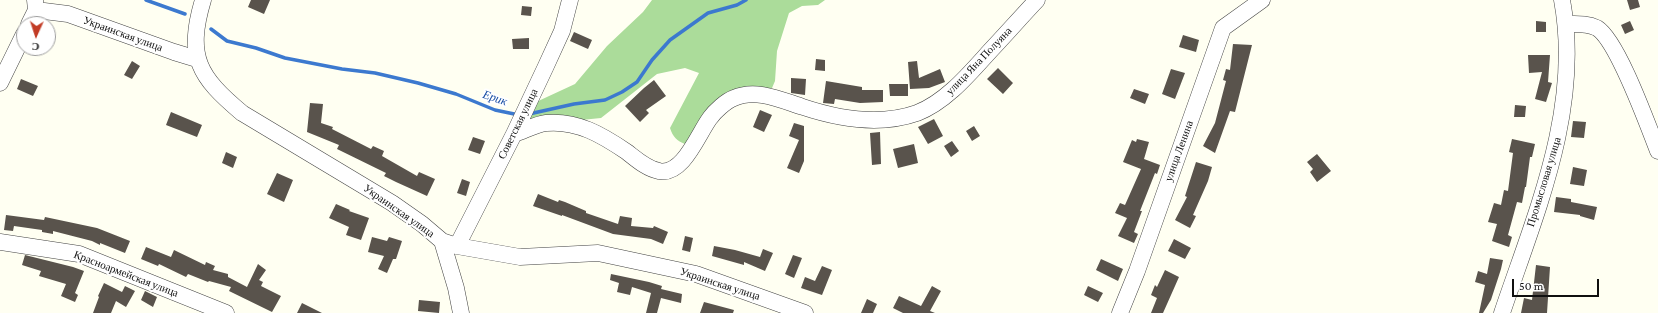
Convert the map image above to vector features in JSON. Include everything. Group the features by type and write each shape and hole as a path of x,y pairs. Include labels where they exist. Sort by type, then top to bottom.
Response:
{"street":[{"path":"197,59 195,41 200,10 204,0"},
{"name":"Советская улица","path":"450,243 514,134 562,31 570,0"},
{"name":"улица Яна Полуяна","path":"514,134 545,123 577,125 610,141 649,168 660,172 674,169 686,156 710,117 732,98 746,94 764,95 830,116 868,120 902,117 918,113 941,99 966,77 1037,0"},
{"name":"Промысловая улица","path":"1502,313 1552,162 1559,134 1567,77 1567,24 1562,0"},
{"name":"улица Ленина","path":"1120,313 1137,271 1223,28 1253,3"},
{"name":"Украинская улица","path":"34,11 68,14 197,59 209,83 221,96 242,114 392,203 450,243 520,257 598,253 696,274 805,313"},
{"path":"1567,24 1586,24 1597,29 1610,44 1631,85 1658,151"},
{"path":"0,83 16,50"},
{"name":"Красноармейская улица","path":"0,242 79,254 226,313"},
{"path":"450,243 461,313"}],"green space":[{"path":"652,0 825,0 818,5 802,6 789,13 777,51 775,81 772,88 739,89 685,144 680,142 672,134 670,128 699,73 685,68 657,74 601,118 521,126 534,103 575,84 607,46 643,12"}],"building":[{"path":"251,0 270,0 264,14 248,7"},
{"path":"1627,0 1638,0 1640,7 1630,10"},
{"path":"522,6 532,7 531,16 521,15"},
{"path":"1536,21 1546,22 1546,32 1536,32"},
{"path":"1630,21 1634,30 1625,34 1621,25"},
{"path":"574,32 592,40 588,49 570,41"},
{"path":"1183,35 1199,40 1196,52 1179,47"},
{"path":"529,38 529,49 513,49 512,39"},
{"path":"1233,44 1252,45 1235,112 1230,111 1215,153 1203,146 1215,123 1226,81 1223,80 1226,69 1230,70"},
{"path":"1528,55 1550,55 1548,82 1552,83 1546,102 1535,99 1542,72 1529,73"},
{"path":"816,59 825,60 825,71 815,70"},
{"path":"132,61 140,66 132,79 124,75"},
{"path":"917,61 919,78 940,69 945,82 929,88 910,89 908,62"},
{"path":"998,68 1013,83 1003,94 987,79"},
{"path":"1171,69 1185,73 1175,99 1162,94"},
{"path":"791,78 806,79 805,95 791,93"},
{"path":"21,79 38,86 33,96 17,89"},
{"path":"654,80 666,96 646,110 649,113 640,122 625,106"},
{"path":"826,81 862,87 862,90 883,90 883,102 860,103 835,99 834,104 823,103"},
{"path":"889,84 908,84 908,96 890,96"},
{"path":"1134,89 1149,94 1145,104 1130,98"},
{"path":"310,103 323,104 321,123 333,127 332,129 371,149 373,146 384,151 382,156 417,176 419,172 435,179 427,196 384,176 386,173 337,149 339,145 307,132"},
{"path":"1515,105 1526,106 1525,117 1514,117"},
{"path":"760,110 772,115 764,132 753,127"},
{"path":"171,112 202,125 197,137 166,125"},
{"path":"934,119 943,136 928,144 918,127"},
{"path":"1573,121 1586,122 1584,138 1571,137"},
{"path":"794,123 804,126 804,161 799,173 787,168 799,140 789,136"},
{"path":"974,126 980,136 972,141 966,131"},
{"path":"880,132 881,164 872,165 870,133"},
{"path":"473,137 485,141 480,154 468,150"},
{"path":"1137,139 1149,142 1144,159 1160,165 1157,174 1155,173 1140,211 1142,211 1134,232 1138,234 1134,243 1118,236 1127,218 1115,213 1120,203 1125,205 1141,169 1123,162 1132,140 1136,142"},
{"path":"1512,139 1535,144 1532,157 1530,157 1522,203 1517,202 1508,235 1512,237 1509,247 1492,241 1497,224 1488,222 1494,203 1501,205 1504,190 1508,191 1513,153 1509,152"},
{"path":"952,141 959,151 951,157 944,146"},
{"path":"914,144 918,163 898,168 893,149"},
{"path":"226,152 237,157 233,168 222,163"},
{"path":"1317,154 1331,171 1317,182 1310,172 1313,169 1307,162"},
{"path":"1196,162 1212,167 1208,181 1193,215 1196,216 1190,228 1175,220 1187,197 1185,196"},
{"path":"1573,167 1587,170 1584,186 1570,184"},
{"path":"277,173 293,180 284,202 267,194"},
{"path":"462,179 470,182 466,196 457,193"},
{"path":"538,194 558,202 559,200 565,202 586,211 586,213 618,224 620,216 632,218 631,226 653,228 654,226 668,232 663,244 651,239 613,234 533,206"},
{"path":"1556,197 1571,199 1571,202 1597,207 1594,220 1580,215 1554,212"},
{"path":"336,204 350,210 349,211 369,218 361,240 346,235 349,227 329,218"},
{"path":"6,215 44,220 45,217 97,228 130,241 125,253 100,243 100,245 92,241 53,231 53,234 42,232 42,230 14,226 13,231 4,230"},
{"path":"685,236 693,238 690,252 682,250"},
{"path":"372,237 387,241 389,237 402,241 396,259 393,259 387,273 378,269 384,256 368,252"},
{"path":"1174,239 1191,248 1185,259 1168,251"},
{"path":"714,246 760,257 763,249 773,253 765,271 744,262 744,265 712,256"},
{"path":"146,247 171,257 174,250 205,265 206,262 215,266 213,270 228,274 228,277 247,287 258,264 266,270 259,280 263,282 261,286 281,296 272,312 229,291 231,287 208,282 188,274 186,277 159,264 158,266 141,259"},
{"path":"25,255 84,271 75,293 78,295 75,302 61,296 66,284 39,276 41,271 22,265"},
{"path":"793,255 802,258 794,278 785,274"},
{"path":"1490,258 1503,260 1491,300 1483,313 1479,313 1485,285 1475,282 1478,271 1487,274"},
{"path":"1101,259 1123,269 1118,281 1096,270"},
{"path":"1536,265 1550,267 1547,313 1521,313 1524,298 1532,300"},
{"path":"822,266 832,270 822,295 801,288 805,277 815,281"},
{"path":"1165,270 1179,277 1163,313 1151,313 1157,298 1151,295 1155,285 1157,287"},
{"path":"611,274 649,282 662,286 661,289 682,294 681,303 661,298 657,313 646,313 651,293 632,287 630,295 617,292 619,283 610,280"},
{"path":"104,283 122,292 125,286 135,291 126,307 116,301 111,313 93,313"},
{"path":"932,286 941,291 930,311 935,313 903,313 893,308 899,296 921,306"},
{"path":"1088,286 1103,293 1098,302 1084,295"},
{"path":"145,291 157,297 153,307 141,300"},
{"path":"867,299 877,304 873,313 861,313"},
{"path":"419,300 440,302 439,313 418,311"},
{"path":"704,302 734,310 733,313 700,313"},
{"path":"302,303 322,313 297,313"}],"waterway":[{"name":"Ерик","path":"146,0 185,14"},
{"name":"Ерик","path":"529,114 574,104 605,100 622,92 637,82 652,60 670,40 708,13 737,5 746,0"},
{"name":"Ерик","path":"211,29 227,41 256,48 285,58 342,69 375,73 418,83 456,94 495,110 519,115"}]}
